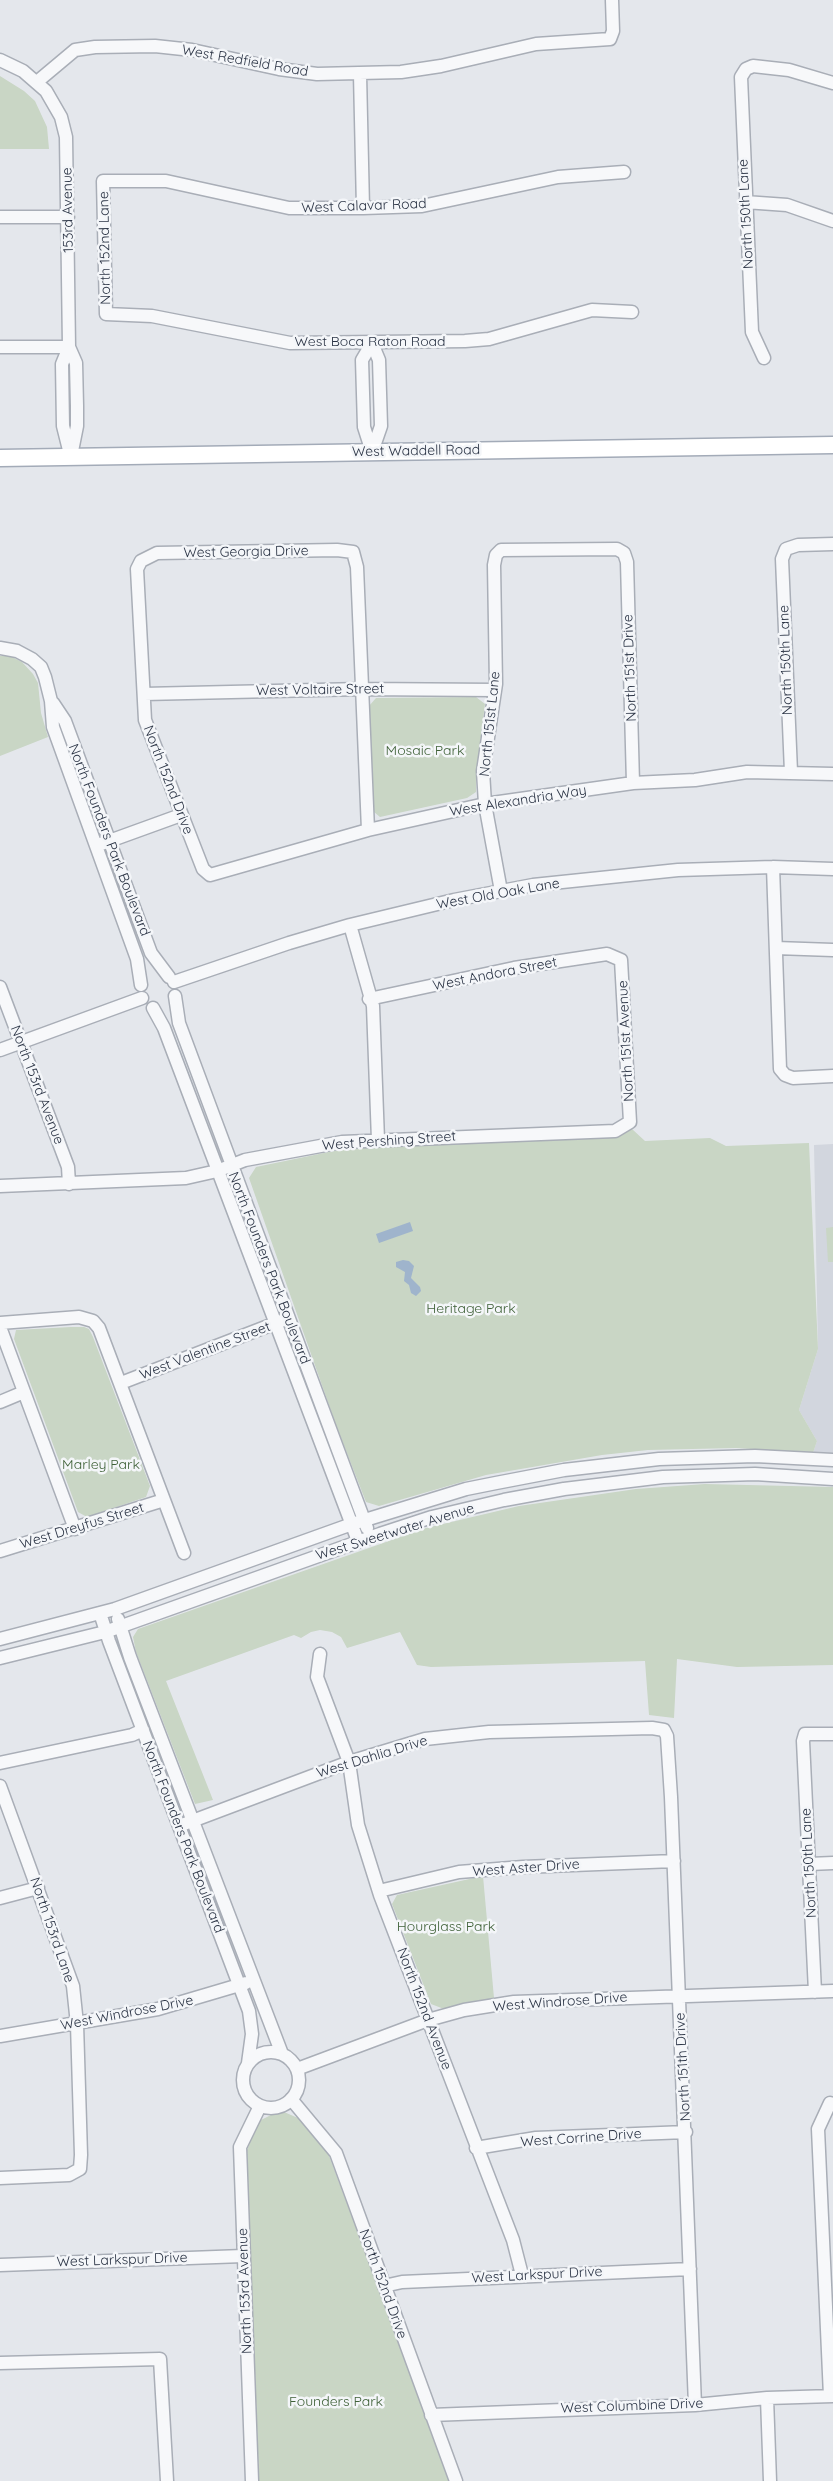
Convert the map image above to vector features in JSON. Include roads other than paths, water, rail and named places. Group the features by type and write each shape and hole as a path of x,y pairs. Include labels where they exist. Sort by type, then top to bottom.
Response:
{"main road":[{"name":"West Waddell Road","path":"0,458 833,445"}],"street":[{"name":"West Redfield Road","path":"38,81 75,50 95,47 155,46 192,50 279,69 317,74 401,72 441,66 536,44 610,39 613,31 612,0"},
{"path":"0,60 24,71 38,81"},
{"name":"North 150th Lane","path":"764,358 752,332 740,77 746,69 753,66 789,70 833,83"},
{"path":"360,74 363,208"},
{"name":"153rd Avenue","path":"38,81 53,100 64,126 68,217 69,347 62,364 63,426 71,456"},
{"name":"West Calavar Road","path":"103,181 166,181 289,208 363,208 422,206 558,178 624,172"},
{"name":"North 152nd Lane","path":"103,181 106,314"},
{"path":"745,202 788,205 833,221"},
{"path":"0,217 68,217"},
{"name":"West Boca Raton Road","path":"106,314 152,316 290,343 372,343 489,339 592,310 632,312"},
{"path":"372,343 379,360 381,426 372,452"},
{"path":"0,347 69,347"},
{"name":"North 150th Lane","path":"791,772 782,559 786,549 798,545 833,544"},
{"name":"North 151st Lane","path":"501,891 485,804 483,771 496,690 494,565 496,555 502,550 617,549 624,553"},
{"name":"West Georgia Drive","path":"142,561 157,553 337,550 353,552 358,567 361,688"},
{"name":"North 151st Drive","path":"624,553 627,562 634,783"},
{"name":"North 152nd Drive","path":"142,561 137,568 145,720 203,869 210,875"},
{"name":"North Founders Park Boulevard","path":"0,648 17,651 32,659 41,667 51,700 53,727 137,959 142,991"},
{"path":"361,688 368,830"},
{"name":"West Voltaire Street","path":"144,694 361,688 496,690"},
{"name":"North Founders Park Boulevard","path":"51,700 64,722 151,953 171,980"},
{"name":"West Alexandria Way","path":"210,875 368,830 485,804 634,783 695,780 747,772 833,774"},
{"path":"96,846 181,815"},
{"path":"773,868 780,1069 785,1075 793,1078 833,1076"},
{"name":"West Old Oak Lane","path":"171,980 350,925 533,885 678,870 833,869"},
{"path":"350,925 372,1006 378,1140"},
{"path":"776,948 833,950"},
{"name":"West Andora Street","path":"369,999 523,966 607,954 621,960"},
{"name":"North 151st Avenue","path":"621,960 630,1122"},
{"path":"0,1050 142,991 153,974 171,980 175,996 164,1007 153,1008 142,991"},
{"name":"North 153rd Avenue","path":"0,987 68,1167 69,1184"},
{"name":"North Founders Park Boulevard","path":"175,996 176,1017 289,1318 364,1539"},
{"name":"North Founders Park Boulevard","path":"153,1008 164,1028 274,1323 358,1522"},
{"name":"West Pershing Street","path":"0,1186 186,1178 217,1171 245,1160 321,1145 378,1140 615,1131 630,1122"},
{"path":"75,1528 0,1325 79,1317 93,1321 99,1328 184,1552"},
{"name":"West Valentine Street","path":"121,1384 289,1318"},
{"path":"0,1402 24,1392"},
{"name":"West Sweetwater Avenue","path":"0,1639 100,1614 358,1522 466,1489 595,1465 659,1459 747,1456 833,1460"},
{"name":"West Sweetwater Avenue","path":"0,1658 105,1632 364,1539 464,1509 606,1484 663,1477 746,1475 833,1479"},
{"name":"West Dreyfus Street","path":"0,1550 164,1500"},
{"name":"North Founders Park Boulevard","path":"115,1609 282,2054"},
{"name":"North Founders Park Boulevard","path":"100,1614 105,1632 252,2021 252,2043 248,2063"},
{"name":"North 152nd Avenue","path":"320,1654 317,1677 349,1762 358,1825 379,1891 476,2148 513,2240 522,2275"},
{"name":"West Dahlia Drive","path":"179,1826 349,1762 426,1739 489,1732 652,1728 664,1730"},
{"path":"0,1763 132,1735 143,1730"},
{"name":"North 151th Drive","path":"664,1730 667,1736 674,1861 686,2132 695,2405"},
{"name":"North 150th Lane","path":"815,1992 803,1741 805,1734 833,1734"},
{"name":"North 153rd Lane","path":"0,1786 68,1970 76,2006 78,2024 80,2169 69,2175 0,2178"},
{"name":"West Aster Drive","path":"379,1891 459,1872 523,1867 674,1861"},
{"path":"809,1864 833,1864"},
{"path":"0,1898 38,1888"},
{"name":"West Windrose Drive","path":"0,2036 158,2009 239,1986 253,1980"},
{"name":"West Windrose Drive","path":"297,2069 428,2020 464,2010 514,2002 833,1991"},
{"path":"268,2052 282,2054 289,2058 297,2069 298,2086 291,2099 279,2107 260,2106 253,2102 245,2090 243,2076 248,2063 268,2052"},
{"name":"North 152nd Drive","path":"291,2099 336,2153 456,2481"},
{"path":"830,2104 818,2129 829,2269 832,2396"},
{"name":"North 153rd Avenue","path":"252,2481 240,2147 260,2106"},
{"name":"West Corrine Drive","path":"476,2148 536,2138 686,2132"},
{"name":"West Larkspur Drive","path":"0,2265 243,2256"},
{"name":"West Larkspur Drive","path":"384,2286 402,2282 522,2275 690,2269"},
{"path":"0,2363 160,2359 167,2481"},
{"name":"West Columbine Drive","path":"431,2415 695,2405 767,2398 832,2396"},
{"path":"767,2398 770,2481"}],"water":[{"path":"410,1222 413,1231 379,1243 376,1234"},
{"path":"409,1261 414,1266 411,1278 420,1287 421,1291 416,1296 411,1293 409,1285 404,1281 405,1272 396,1267 396,1262"}],"park label":[{"name":"Mosaic Park","path":"425,751"},
{"name":"Heritage Park","path":"471,1309"},
{"name":"Marley Park","path":"101,1465"},
{"name":"Hourglass Park","path":"446,1927"},
{"name":"Founders Park","path":"336,2402"}]}
